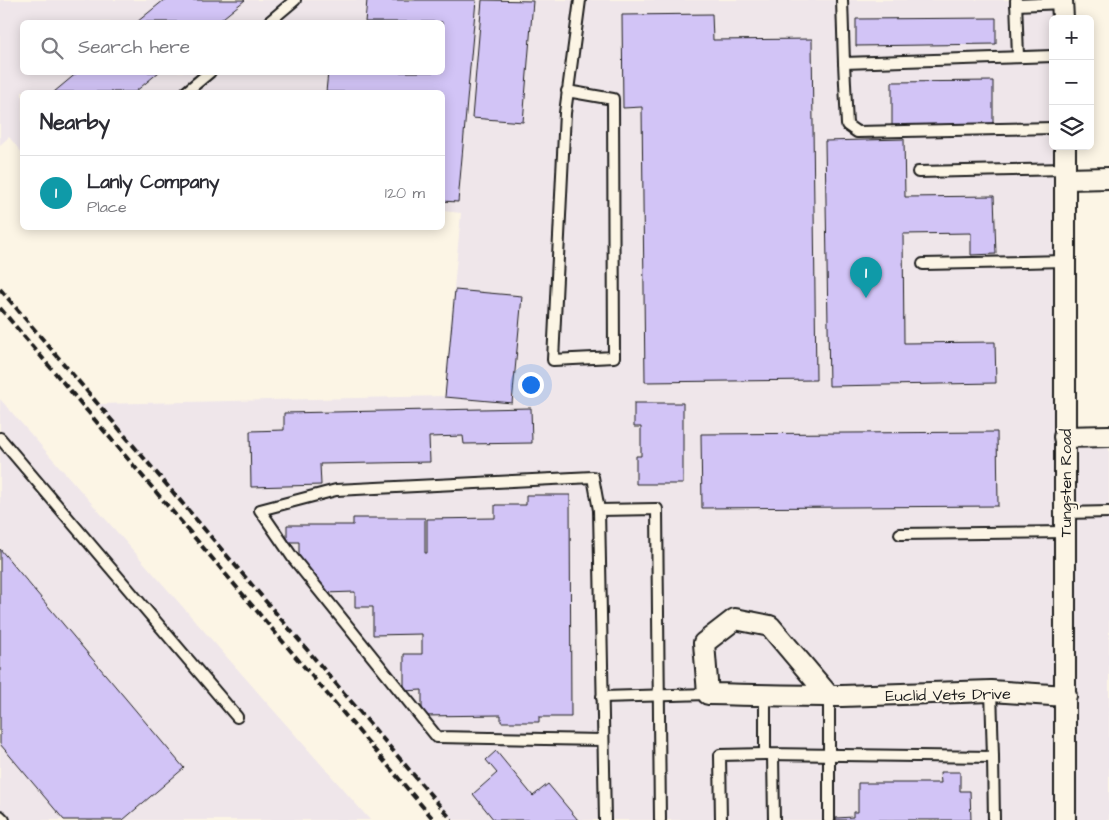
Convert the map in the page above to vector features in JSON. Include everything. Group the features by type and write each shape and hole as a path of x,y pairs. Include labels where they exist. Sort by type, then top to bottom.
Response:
{"street":[{"name":"Tungsten Road","path":"1066,150 1064,437 1066,820"},
{"path":"1066,174 1109,178"},
{"path":"1064,437 1109,436"},
{"path":"708,694 704,643 735,619 770,626 829,696"},
{"name":"Euclid Vets Drive","path":"708,694 829,696 991,691 1066,696"}],"lane":[{"path":"271,20 295,0"},
{"path":"567,91 613,99 614,356 553,360 567,91 580,0"},
{"path":"842,0 847,125 857,132 1049,128"},
{"path":"1018,57 1016,2 1063,7"},
{"path":"844,63 1049,56"},
{"path":"188,90 206,75"},
{"path":"918,172 1066,174"},
{"path":"923,264 1066,261"},
{"path":"0,438 237,718"},
{"path":"603,740 437,737 293,558 260,510 336,490 593,477 599,510 603,740 604,820"},
{"path":"599,510 657,509 660,820"},
{"path":"900,534 1065,522 1109,512"},
{"path":"991,691 994,820"},
{"path":"602,697 708,694"},
{"path":"765,695 774,820"},
{"path":"829,696 829,820"},
{"path":"721,820 720,755 993,757"},
{"path":"0,816 4,820"}],"shaded area":[{"path":"0,0 1062,0 1063,15 1049,15 1049,150 1065,150 1064,436 1109,436 1109,820 452,820 98,404 444,396 461,213 445,211 445,90 20,90 20,151 9,137 0,145"},
{"path":"0,399 370,820 0,820"}],"building":[{"path":"164,0 245,0 220,20 139,20"},
{"path":"367,0 476,0 458,202 445,201 445,90 326,90 328,75 445,75 445,20 365,20"},
{"path":"482,0 533,1 523,122 472,118"},
{"path":"712,14 713,40 812,39 816,380 645,382 642,107 623,108 622,15"},
{"path":"996,18 996,44 856,46 856,19"},
{"path":"74,75 155,75 137,90 56,90"},
{"path":"993,81 993,125 892,126 892,82"},
{"path":"904,139 905,197 994,196 996,254 971,255 971,233 903,234 904,343 995,342 996,383 829,386 825,141"},
{"path":"455,290 522,296 512,403 445,397"},
{"path":"634,403 683,403 683,484 636,484 636,456 641,456 641,427 634,427"},
{"path":"531,408 532,443 464,444 463,436 429,437 430,462 320,464 321,485 251,487 250,431 284,430 284,413"},
{"path":"997,432 998,506 702,508 701,434"},
{"path":"526,495 570,495 571,717 539,717 539,722 501,722 501,715 422,716 422,690 404,691 404,654 422,654 422,634 373,635 373,607 355,607 355,592 324,593 299,560 299,542 287,542 287,525 353,525 353,518 425,518 425,553 427,553 427,519 495,518 495,505 526,505"},
{"path":"0,549 184,768 123,820 64,820 0,744"},
{"path":"496,751 533,796 548,784 578,820 494,820 473,794 497,773 486,760"},
{"path":"940,772 960,772 960,791 970,791 971,820 836,820 836,818 853,817 853,812 858,812 858,783 941,783"}],"railway":[{"path":"0,289 452,820"},
{"path":"0,308 434,820"}],"place":[{"name":"Lanly Company","path":"866,298"}]}
